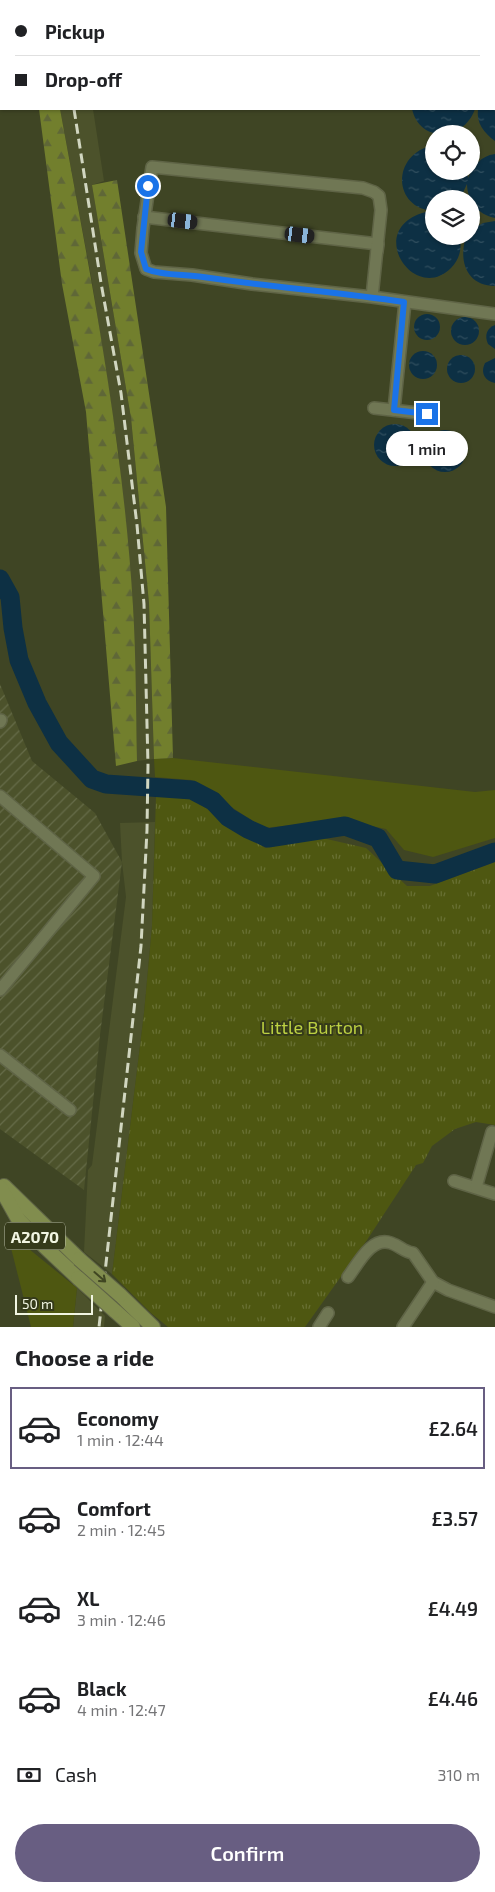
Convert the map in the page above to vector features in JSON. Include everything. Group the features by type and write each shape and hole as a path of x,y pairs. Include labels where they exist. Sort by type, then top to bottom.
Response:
{"main road":[{"name":"A2070","path":"0,1182 79,1259 153,1327"},
{"name":"A2070","path":"0,1187 18,1219 78,1278 133,1327"}],"street":[{"path":"372,297 381,210 379,196 374,192 363,188 152,167 144,217 141,252 146,269 154,272 372,297 495,314"},
{"path":"144,217 378,244"},
{"path":"394,410 404,302"},
{"path":"374,408 427,414"},
{"path":"0,796 94,876 0,990"},
{"path":"0,1055 70,1110"},
{"path":"476,1188 492,1144 492,1132"},
{"path":"454,1181 495,1194"},
{"path":"348,1277 364,1253 382,1242 389,1242 412,1253 433,1282 448,1290 495,1307"},
{"path":"403,1327 433,1282"},
{"path":"320,1327 328,1313"}],"shaded area":[{"path":"60,110 93,110 104,181 92,185 131,418 149,603 154,759 137,761 133,606 118,450 92,282"},
{"path":"0,684 32,761 95,813 122,862 100,1035 84,1190 0,1129"},
{"path":"155,822 152,926 144,1013 112,1274 84,1252 88,1170 92,1165 126,897 120,823"},
{"path":"77,1288 105,1316 104,1327 73,1327"}],"green space":[{"path":"39,110 60,110 104,356 122,481 133,606 137,761 116,766 86,412 62,284"},
{"path":"117,180 166,507 173,758 154,759 149,603 131,418 92,185"},
{"path":"173,758 475,792 495,790 495,838 433,857 404,850 386,829 342,820 263,828 191,780 155,777 154,759"},
{"name":"Little Burton","path":"156,796 188,796 265,848 318,837 366,848 407,886 430,886 495,862 495,1125 476,1122 455,1129 432,1146 423,1163 416,1165 367,1240 305,1327 168,1327 151,1313 112,1274 144,1013 152,926"},
{"path":"13,1236 77,1288 73,1327 31,1327 10,1244"}],"water":[{"path":"412,110 474,110 464,125 425,125 424,128 417,120"},
{"path":"478,110 495,110 495,141 487,135 478,119"},
{"path":"425,148 425,180 480,180 480,161 495,154 495,218 480,211 480,190 468,190 467,184 464,190 425,190 425,209 420,208 411,201 404,192 402,181 404,169 410,159"},
{"path":"425,212 425,245 461,245 458,257 451,268 437,277 423,277 410,271 401,260 396,247 398,233 407,221"},
{"path":"495,221 495,286 485,285 471,277 464,263 464,245 480,245 480,225"},
{"path":"427,314 436,318 440,327 436,336 427,340 418,336 414,327 418,318"},
{"path":"465,317 475,321 479,331 475,341 465,345 455,341 451,331 455,321"},
{"path":"495,325 495,349 488,344 486,335 488,330"},
{"path":"423,351 433,355 437,365 433,375 423,379 413,375 409,365 413,355"},
{"path":"461,355 471,359 475,369 471,379 461,383 451,379 447,369 451,359"},
{"path":"495,358 495,383 484,376 483,370 485,363"},
{"path":"399,424 407,427 413,433 416,445 413,457 407,463 391,466 383,463 377,457 374,441 377,433 383,427"},
{"path":"449,430 457,433 463,439 466,451 463,463 457,469 441,472 433,469 427,463 424,447 427,439 433,433"}],"waterway":[{"path":"0,579 10,597 19,660 37,703 59,743 92,779 106,784 192,790 213,801 228,817 268,838 345,826 378,838 397,870 435,874 495,852"}],"railway":[{"path":"74,110 101,283 121,393 137,525 144,604 148,765 147,830 141,946 99,1327"}],"route":[{"path":"148,186 141,252 146,269 154,272 192,275 404,302 394,410 427,414"}]}
